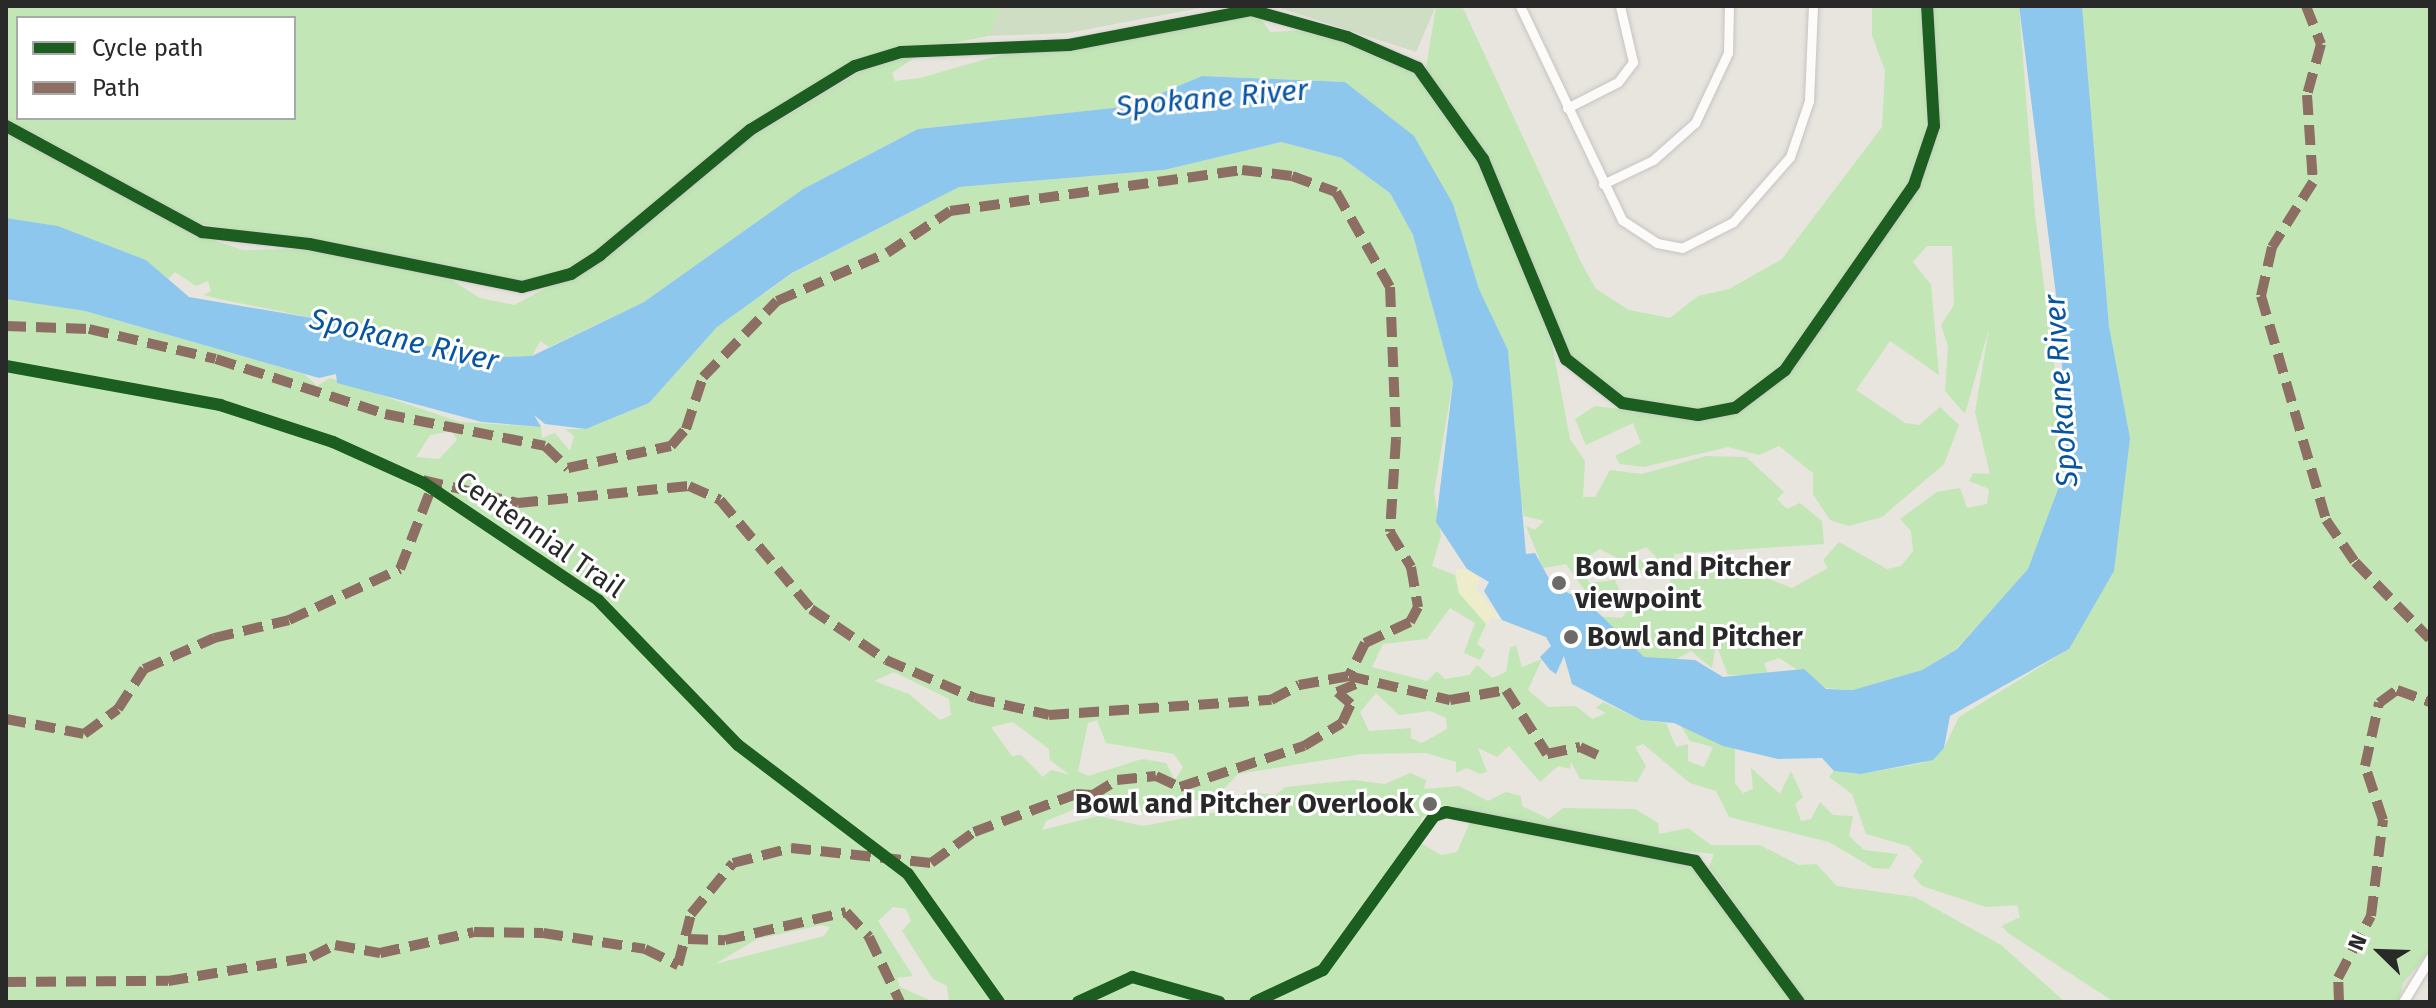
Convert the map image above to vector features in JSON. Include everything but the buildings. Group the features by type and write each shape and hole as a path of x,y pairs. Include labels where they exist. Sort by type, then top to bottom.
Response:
{"street":[{"path":"1520,6 1622,220 1657,243 1682,248 1709,240 1733,222 1790,157 1802,130 1813,6"},
{"path":"1567,108 1618,82 1633,62 1620,6"},
{"path":"1603,184 1653,160 1695,123 1728,53 1729,6"},
{"path":"6,126 202,232 309,244 522,287 571,274 600,255 750,130 855,66 901,52 1069,45 1251,10 1347,37 1418,68 1483,159 1566,359 1622,403 1698,415 1735,408 1785,370 1914,185 1934,126 1927,6"},
{"path":"1458,813 1695,861 1799,1002"},
{"path":"2403,1002 2430,958"}],"shaded area":[{"path":"6,6 1001,6 988,36 853,63 720,149 595,254 566,273 520,284 185,221 6,119"},
{"path":"1001,6 1211,6 1068,33 988,36"},
{"path":"1274,6 1436,6 1416,52"},
{"path":"1436,6 1462,6 1582,264 1596,289 1629,310 1670,318 1698,296 1729,289 1782,259 1882,127 1885,71 1872,35 1872,6 1922,6 1930,136 1911,181 1827,308 1762,388 1715,409 1677,411 1621,399 1567,355 1492,168 1426,68"},
{"path":"1928,6 2019,6 2035,215 2067,465 2028,570 1956,649 1922,670 1853,690 1826,688 1779,658 1764,663 1768,675 1728,675 1716,644 1712,668 1691,651 1669,663 1644,657 1596,616 1622,618 1633,603 1628,589 1653,602 1670,590 1670,571 1646,547 1632,553 1646,565 1641,570 1600,549 1581,561 1589,583 1615,580 1621,593 1586,592 1566,564 1543,568 1526,526 1535,530 1544,521 1524,516 1519,492 1508,350 1479,289 1453,204 1345,82 1202,76 1131,106 918,129 803,189 644,302 549,347 540,341 532,356 466,358 336,322 334,316 329,321 219,299 204,295 211,291 208,281 196,286 175,272 168,279 146,260 58,226 6,218 6,132 203,237 243,250 312,249 445,276 480,298 514,305 608,256 745,141 873,64 917,56 892,73 895,81 920,78 1014,51 1082,48 1238,15 1260,17 1270,32 1307,30 1357,45 1417,71 1433,88 1488,178 1552,344 1570,439 1585,461 1583,497 1595,497 1610,470 1642,474 1706,456 1746,457 1784,492 1777,499 1787,509 1800,503 1822,521 1824,544 1674,554 1675,572 1743,569 1792,588 1828,568 1823,560 1839,542 1887,569 1901,566 1913,551 1911,531 1900,519 1937,492 1960,488 1967,508 1987,504 1989,489 1969,481 1973,473 1990,474 1975,412 1989,328 1965,414 1945,391 1948,347 1941,325 1954,305 1952,246 1927,246 1913,262 1931,285 1939,375 1890,341 1856,390 1905,423 1919,425 1940,407 1959,425 1944,464 1882,517 1849,526 1830,520 1813,494 1813,473 1779,446 1759,455 1728,447 1644,467 1620,464 1615,456 1641,443 1633,423 1586,445 1575,419 1595,406 1697,418 1737,410 1787,372 1924,169 1936,133"},
{"path":"2082,6 2430,6 2430,952 2403,983 2399,1002 2114,1002 2008,933 2002,926 2020,917 2017,905 1986,907 1922,886 1913,876 1923,861 1908,846 1866,834 1852,794 1829,777 1834,771 1861,774 1923,763 1944,748 1959,717 2069,649 2130,438 2109,326"},
{"path":"1281,142 1342,158 1390,193 1413,235 1453,381 1434,492 1441,536 1432,566 1455,575 1459,593 1480,612 1486,624 1477,644 1485,650 1480,660 1464,653 1475,623 1450,608 1427,639 1383,644 1372,667 1427,681 1437,671 1445,679 1469,675 1477,665 1492,678 1506,672 1510,647 1516,646 1522,667 1542,659 1528,690 1548,707 1576,706 1592,719 1606,713 1596,708 1603,702 1641,720 1666,723 1676,747 1688,744 1688,761 1704,767 1713,747 1690,741 1681,726 1735,749 1735,783 1743,793 1753,789 1751,768 1780,794 1791,771 1803,797 1795,804 1801,821 1811,819 1820,802 1833,815 1853,816 1849,836 1864,850 1898,854 1889,869 1873,868 1829,842 1729,817 1716,791 1690,783 1643,744 1635,747 1646,766 1637,782 1580,779 1571,762 1570,769 1558,766 1540,782 1509,746 1497,757 1478,748 1487,772 1480,774 1467,768 1456,773 1456,762 1426,753 1362,754 1238,774 1210,803 1192,799 1135,814 1092,802 1046,821 1042,830 1098,816 1143,826 1228,810 1245,792 1276,795 1285,787 1354,780 1385,784 1410,773 1426,780 1424,789 1459,786 1488,801 1506,792 1521,796 1522,806 1549,819 1563,808 1635,809 1658,823 1659,834 1688,828 1711,845 1760,845 1799,865 1816,864 1837,886 1915,897 2001,945 2065,1002 1805,1002 1709,867 1714,854 1609,843 1444,805 1422,818 1415,840 1441,855 1457,852 1471,820 1690,860 1794,1002 949,1002 947,986 933,979 902,931 911,921 906,909 893,907 878,921 913,976 897,978 900,987 934,1002 6,1002 6,299 85,311 304,374 317,386 330,378 460,422 541,427 542,438 555,433 570,451 574,436 565,429 586,429 649,403 717,327 793,273 959,187 1164,170","holes":["452,431 457,440 439,459 416,457 430,435","894,672 949,699 951,715 940,720 909,694 874,681","1376,693 1399,715 1430,711 1446,718 1447,729 1422,743 1411,738 1411,728 1369,731 1360,712","1097,720 1106,743 1174,754 1183,767 1175,780 1166,763 1142,759 1088,776 1078,771 1088,723","1013,722 1049,749 1050,760 1070,775 1051,770 1043,777 1021,755 1012,756 991,727","821,925 830,927 824,936 715,964 757,939"]}],"sand":[{"path":"1467,569 1480,579 1476,589 1502,620 1492,616 1486,624 1459,593 1456,570"}],"water":[{"name":"Spokane River","path":"2019,6 2082,6 2109,326 2130,438 2114,571 2069,649 1950,716 1944,748 1933,760 1861,774 1834,771 1822,758 1778,759 1723,746 1674,723 1641,720 1572,684 1564,656 1556,674 1550,670 1540,657 1551,646 1546,637 1502,620 1484,591 1489,582 1467,569 1436,522 1453,382 1413,235 1390,193 1342,158 1281,142 1164,170 959,187 792,273 717,327 649,403 586,429 545,424 534,415 541,427 482,422 337,383 336,374 319,378 85,311 6,299 6,218 58,226 146,260 189,297 376,329 466,358 532,356 644,302 803,189 918,129 1131,106 1202,76 1345,82 1414,136 1453,204 1479,289 1508,350 1526,554 1535,553 1553,586 1586,601 1644,657 1695,660 1723,677 1804,669 1826,689 1853,690 1922,670 1957,649 2028,569 2067,465 2060,326"}],"marked path":[{"path":"2306,6 2321,44 2307,95 2313,182 2272,247 2261,296 2326,520 2355,562 2430,639"},
{"path":"6,326 89,329 216,359 385,414 545,446 568,468 671,446 686,429 703,377 777,301 887,253 950,211 1242,170 1292,176 1336,192 1390,287 1396,439 1390,532 1411,567 1418,607 1410,622 1365,643 1349,676"},
{"path":"423,480 518,503 689,486 720,500 811,609 886,660 975,698 1049,715 1271,700 1299,685 1349,676 1450,700 1506,690 1547,754 1580,747 1597,755"},
{"path":"6,719 84,734 118,709 144,669 214,638 289,620 400,569 431,489"},
{"path":"6,982 168,981 311,957 335,945 380,953 474,932 543,933 645,949 678,965 691,914 733,863 791,848 931,863 974,832 1076,794 1093,795 1117,780 1156,776 1180,787 1304,746 1342,723 1351,704 1337,692 1363,681"},
{"path":"2339,1002 2338,978 2371,916 2383,820 2365,766 2379,703 2397,690 2430,702"},
{"path":"688,939 725,940 846,912 869,937 900,1002"}],"cycle path":[{"path":"6,126 202,232 309,244 522,287 571,274 600,255 750,130 855,66 901,52 1069,45 1251,10 1347,37 1418,68 1483,159 1566,359 1622,403 1698,415 1735,408 1785,370 1914,185 1934,126 1927,6"},
{"name":"Centennial Trail","path":"6,366 220,405 333,442 424,483 598,600 738,745 908,874 999,1002"},
{"path":"1255,1002 1323,970 1434,816 1446,812 1695,861 1799,1002"},
{"path":"1078,1002 1132,977 1219,1002"}],"place":[{"name":"Bowl and Pitcher viewpoint","path":"1559,583"},
{"name":"Bowl and Pitcher","path":"1571,637"},
{"name":"Bowl and Pitcher Overlook","path":"1430,804"}]}
